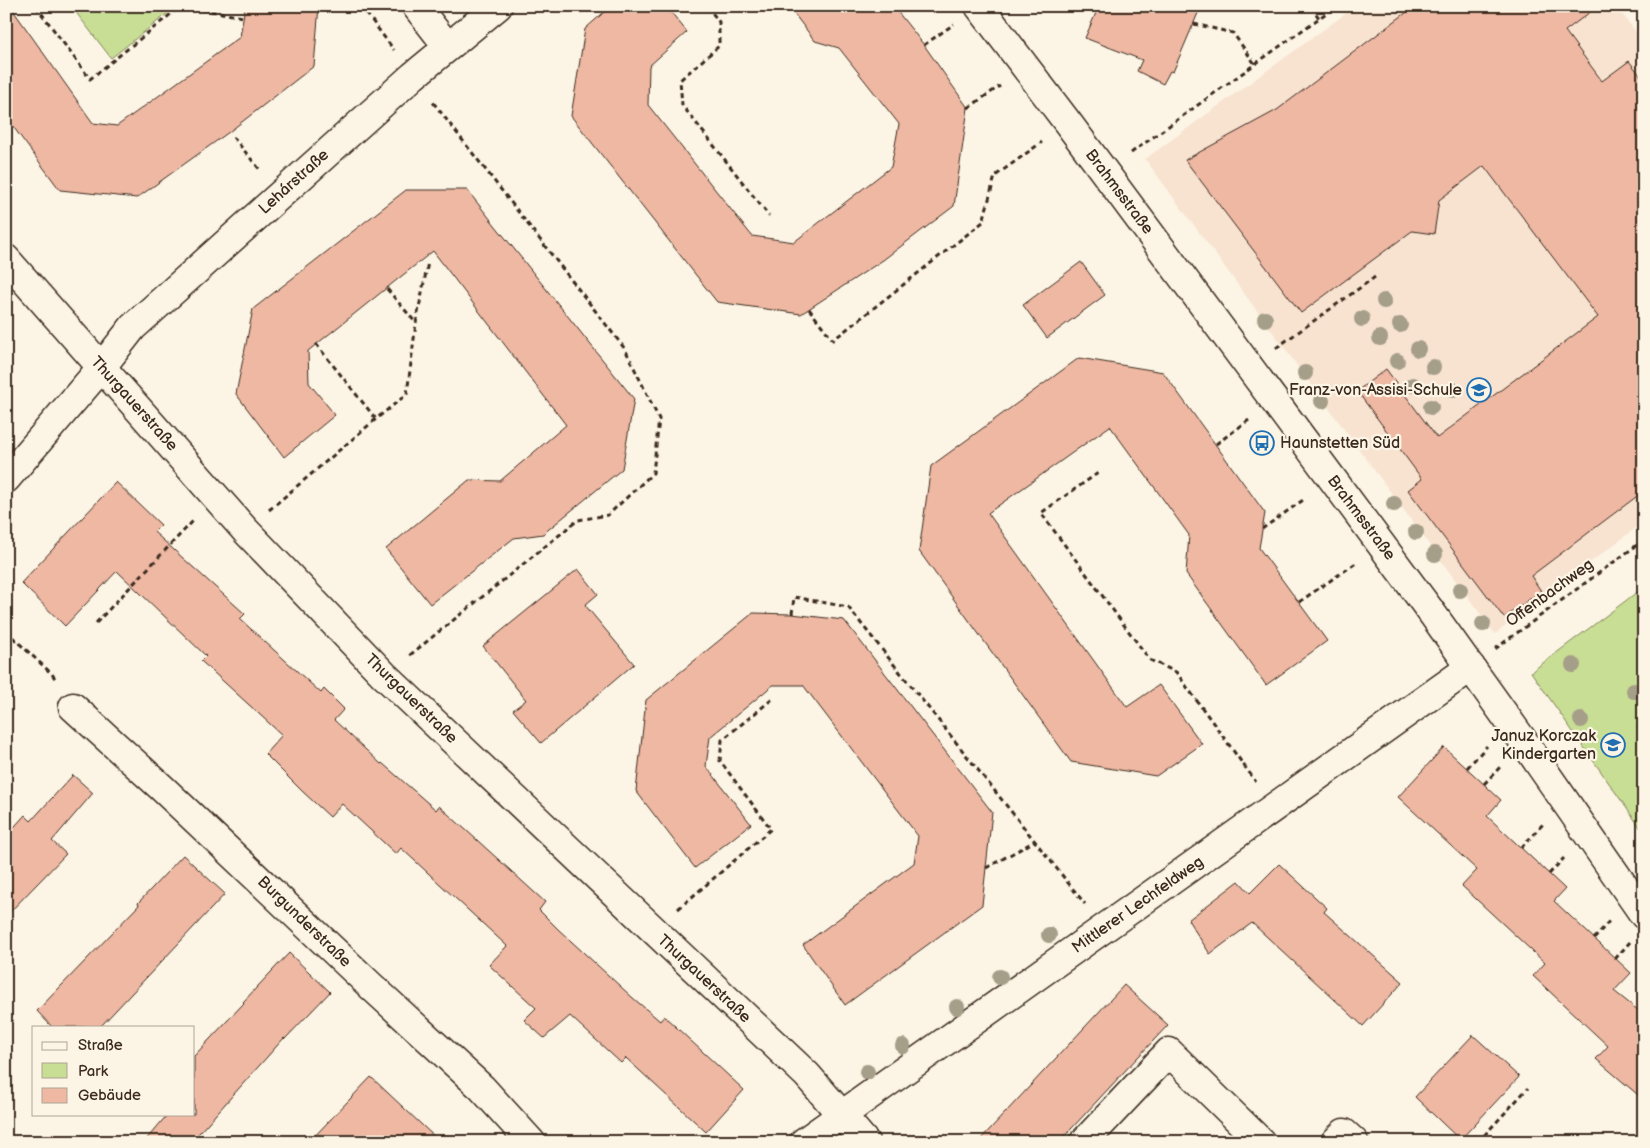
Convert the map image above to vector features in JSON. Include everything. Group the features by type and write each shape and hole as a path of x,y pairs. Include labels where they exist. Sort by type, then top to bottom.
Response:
{"street":[{"path":"416,6 448,47"},
{"name":"Lehárstraße","path":"6,479 133,328 413,76 498,6"},
{"name":"Brahmsstraße","path":"979,6 1250,367 1471,667 1644,915"},
{"name":"Thurgauerstraße","path":"6,259 245,530 384,675 807,1075 865,1142"},
{"name":"Mittlerer Lechfeldweg","path":"804,1142 1471,667"},
{"name":"Burgunderstraße","path":"72,707 161,787 371,986 482,1088 531,1142"},
{"path":"1084,1142 1169,1052 1261,1142"},
{"path":"1335,1142 1344,1132 1354,1142"}],"path":[{"path":"36,6 90,78 183,6 243,17"},
{"path":"361,6 413,76 626,349 659,419 653,473 621,503 608,515 578,520 384,675"},
{"path":"707,6 719,22 719,46 680,80 682,105 769,216"},
{"path":"1311,6 1320,18"},
{"path":"1104,172 1336,6"},
{"path":"1194,24 1233,33 1254,64"},
{"path":"968,108 1025,68"},
{"path":"809,309 833,340 983,222 995,176 1068,123"},
{"path":"233,136 280,194"},
{"path":"245,530 376,418 408,394 416,323 428,262"},
{"path":"1290,338 1375,278"},
{"path":"387,289 416,323"},
{"path":"316,344 376,418"},
{"path":"1216,444 1274,402"},
{"path":"1098,473 1041,513 1150,660 1176,672 1274,807"},
{"path":"1262,529 1332,480"},
{"path":"96,623 217,497"},
{"name":"Offenbachweg","path":"1471,667 1644,540"},
{"path":"1299,602 1382,546"},
{"path":"792,614 794,597 848,606 1104,928"},
{"path":"6,631 52,674 72,707"},
{"path":"653,930 771,829 720,761 722,740 775,697"},
{"path":"986,868 1035,841"},
{"path":"1478,1142 1528,1088"}],"shaded area":[{"name":"Franz-von-Assisi-Schule","path":"1356,6 1616,6 1644,42 1644,522 1495,634 1145,159"}],"green space":[{"path":"71,6 177,6 111,58"},
{"name":"Januz Korczak Kindergarten","path":"1644,587 1644,722 1637,727 1644,739 1644,833 1531,672"}],"building":[{"path":"6,6 10,6 93,123 117,126 240,37 245,6 319,6 314,66 229,132 137,198 60,190 6,117"},
{"path":"611,6 666,6 687,32 649,66 648,105 752,236 794,242 891,167 899,124 839,48 815,41 788,6 893,6 924,45 968,108 954,206 883,260 801,314 717,302 571,116 585,29"},
{"path":"1099,6 1201,6 1173,72 1170,71 1163,84 1137,71 1142,60 1085,38"},
{"name":"Franz-von-Assisi-Schule","path":"1415,6 1598,6 1565,31 1602,81 1629,61 1644,80 1644,491 1531,576 1541,591 1504,618 1408,490 1422,479 1357,391 1386,369 1437,438 1598,317 1484,166 1439,200 1434,234 1412,231 1301,313 1185,160 1277,110"},
{"path":"406,190 467,190 634,399 622,469 543,534 514,538 430,604 386,549 469,480 500,481 566,425 433,251 308,351 309,383 335,415 284,457 236,394 253,309"},
{"path":"1081,262 1105,295 1047,338 1023,305"},
{"path":"1079,358 1163,372 1265,513 1259,548 1327,641 1266,685 1186,574 1189,535 1110,426 988,513 1127,707 1159,685 1202,744 1156,776 1071,762 919,551 931,466"},
{"path":"116,482 161,525 154,532 245,614 240,619 321,693 324,689 344,709 334,720 381,764 436,810 439,806 466,830 545,902 539,910 559,930 660,1021 664,1016 744,1090 706,1132 626,1058 621,1063 570,1016 544,1038 524,1020 536,1008 489,965 507,946 401,848 396,854 342,804 330,817 302,791 265,754 282,735 201,661 206,656 117,571 65,626 21,583"},
{"path":"578,569 598,594 585,605 634,664 541,743 513,710 526,700 483,646"},
{"path":"753,613 792,614 844,620 992,812 982,905 845,1005 803,945 914,863 918,836 803,685 773,685 710,737 706,766 751,824 695,868 636,791 646,700"},
{"path":"1444,747 1501,800 1487,816 1565,889 1554,901 1631,973 1614,991 1644,1015 1644,1100 1596,1059 1608,1046 1533,976 1545,963 1462,886 1477,870 1398,797"},
{"path":"73,775 93,793 52,841 66,854 6,916 6,836 25,815 31,821"},
{"path":"183,855 225,894 101,1026 51,1026 37,1011 139,905 138,903"},
{"path":"1279,864 1327,908 1324,912 1403,982 1363,1026 1252,923 1210,954 1188,920 1239,881 1250,893"},
{"path":"289,953 330,992 284,1038 191,1142 144,1142 166,1116 195,1116 195,1055"},
{"path":"1124,985 1168,1025 1059,1142 978,1142"},
{"path":"1473,1035 1519,1077 1460,1140 1415,1097"},
{"path":"371,1077 440,1142 309,1142"}],"place":[{"name":"Franz-von-Assisi-Schule","path":"1479,390"},
{"name":"Haunstetten Süd","path":"1262,443"},
{"name":"Januz Korczak Kindergarten","path":"1613,745"}]}
